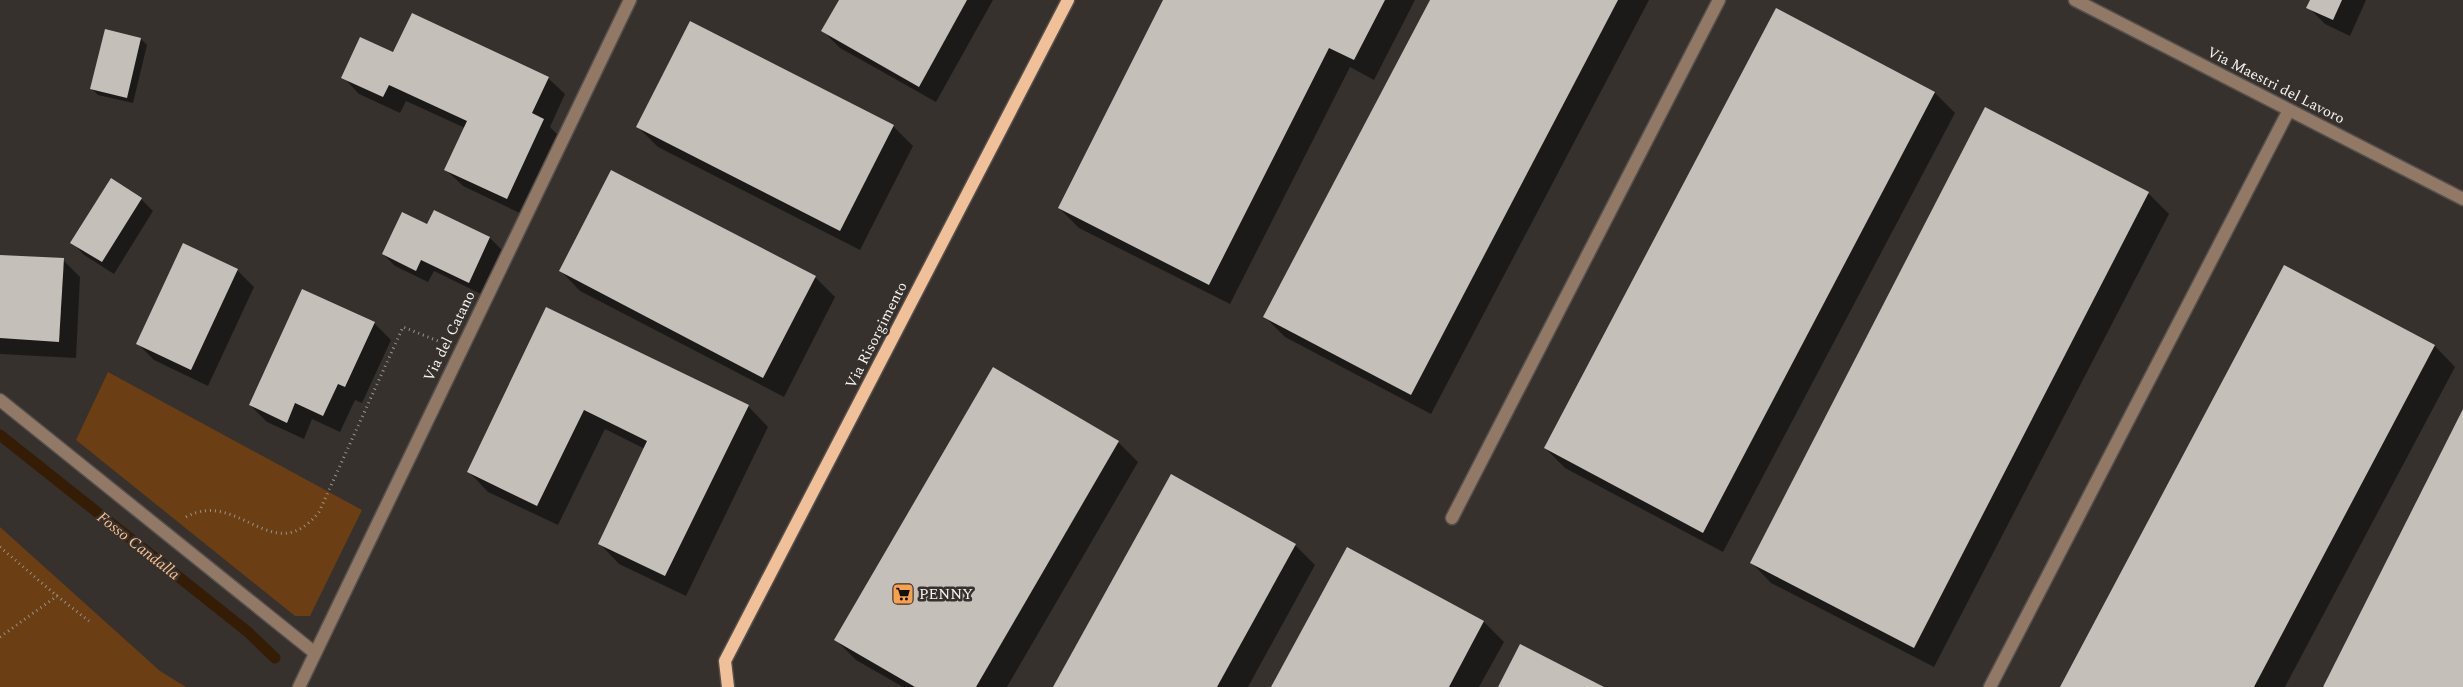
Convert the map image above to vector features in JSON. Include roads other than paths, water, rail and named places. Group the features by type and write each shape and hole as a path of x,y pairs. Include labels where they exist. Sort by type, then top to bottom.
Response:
{"main road":[{"name":"Via Risorgimento","path":"728,687 725,661 1068,0"}],"street":[{"name":"Via del Catano","path":"299,687 630,0"},
{"path":"1452,518 1720,0"},
{"name":"Via Maestri del Lavoro","path":"2075,0 2463,199"},
{"path":"1990,687 2289,110"},
{"path":"0,400 163,533 315,653"}],"waterway":[{"name":"Fosso Candalla","path":"0,435 248,632 275,658"}],"place":[{"name":"PENNY","path":"903,594"}]}
